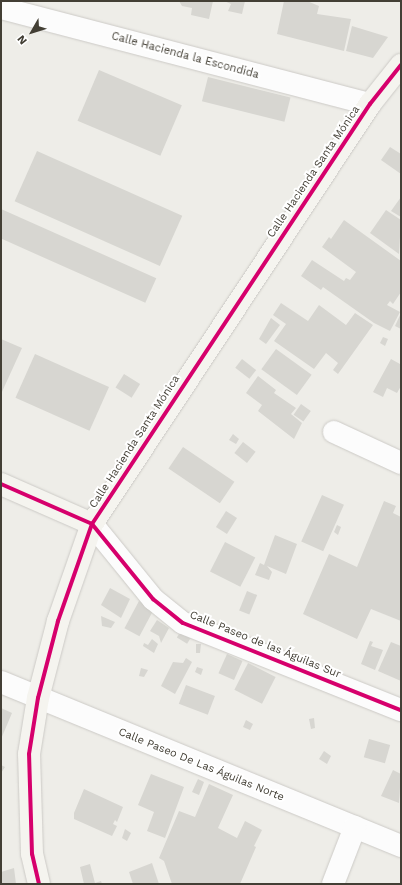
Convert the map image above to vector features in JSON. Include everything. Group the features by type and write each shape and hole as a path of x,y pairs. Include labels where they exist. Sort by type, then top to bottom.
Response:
{"street":[{"name":"Calle Hacienda la Escondida","path":"1,8 370,104"},
{"name":"Calle Hacienda Santa Mónica","path":"39,884 32,854 29,754 38,698 58,621 92,524 370,104 401,65"},
{"path":"334,432 401,463"},
{"name":"Calle Paseo de las Águilas Sur","path":"1,484 92,524 153,599 183,623 401,710"},
{"name":"Calle Paseo De Las Águilas Norte","path":"1,682 401,846"},
{"path":"333,884 354,827"}],"building":[{"path":"179,1 213,1 209,19 191,15 192,8 182,6"},
{"path":"224,1 245,1 242,14 228,11 231,4"},
{"path":"284,1 307,1 319,6 317,14 351,19 344,51 277,34"},
{"path":"352,26 388,37 373,58 346,51"},
{"path":"99,70 182,105 160,156 78,121"},
{"path":"208,77 290,98 284,122 202,101"},
{"path":"390,147 401,154 401,174 381,160"},
{"path":"37,151 182,216 160,266 15,201"},
{"path":"401,197 401,217 391,211"},
{"path":"1,209 156,278 145,303 1,239"},
{"path":"386,210 401,220 399,254 370,233"},
{"path":"344,220 401,261 401,292 393,304 390,301 387,305 400,312 390,331 374,323 323,287 321,290 301,276 312,260 344,281 346,278 350,280 356,272 322,247 329,237 331,239"},
{"path":"281,303 308,321 319,305 346,325 355,313 373,325 338,374 333,370 338,363 326,353 314,369 274,341 286,324 273,315"},
{"path":"401,313 401,329 395,326"},
{"path":"271,318 280,325 266,344 259,339"},
{"path":"383,337 388,339 385,346 380,343"},
{"path":"1,339 22,348 1,394"},
{"path":"276,349 312,375 297,395 261,369"},
{"path":"35,354 109,387 89,431 15,398"},
{"path":"242,359 256,370 249,379 235,368"},
{"path":"391,359 400,364 401,361 401,386 397,393 387,388 383,397 373,392"},
{"path":"124,374 140,384 132,398 116,388"},
{"path":"258,376 276,390 274,393 296,408 291,414 302,423 294,439 258,411 262,405 246,393"},
{"path":"301,404 311,411 303,422 294,415"},
{"path":"233,434 239,439 236,444 229,440"},
{"path":"243,442 256,452 247,463 234,453"},
{"path":"183,447 234,482 220,503 168,469"},
{"path":"322,495 344,505 323,551 301,542"},
{"path":"384,501 396,506 393,513 401,517 401,621 371,609 357,639 303,614 329,554 357,567"},
{"path":"226,511 237,518 227,534 216,527"},
{"path":"337,525 341,527 338,535 334,532"},
{"path":"275,535 297,544 286,574 267,566 272,572 269,580 255,575 260,563 264,565"},
{"path":"225,542 255,557 240,587 210,571"},
{"path":"110,588 130,599 121,618 101,605"},
{"path":"247,591 257,595 249,615 239,610"},
{"path":"139,601 154,609 139,636 124,628"},
{"path":"101,616 115,622 111,628 102,626"},
{"path":"157,620 169,628 161,643 159,636 150,631"},
{"path":"182,629 192,635 187,644 177,638"},
{"path":"152,639 158,644 154,653 143,646 144,643 148,645"},
{"path":"370,641 373,642 371,646 383,650 375,670 361,664"},
{"path":"391,642 401,646 401,681 378,671"},
{"path":"196,644 201,644 200,653 196,653"},
{"path":"227,654 243,661 234,680 218,673"},
{"path":"186,658 192,662 175,694 161,686 173,662 183,663"},
{"path":"248,663 276,677 262,704 234,690"},
{"path":"197,667 203,669 201,675 195,672"},
{"path":"141,668 148,670 144,677 139,676"},
{"path":"186,685 215,696 208,715 179,704"},
{"path":"1,708 12,713 1,739"},
{"path":"314,718 315,728 311,729 309,719"},
{"path":"246,720 253,724 250,730 243,727"},
{"path":"369,739 390,745 385,763 364,757"},
{"path":"324,751 331,756 327,764 319,759"},
{"path":"1,765 5,767 1,773"},
{"path":"393,770 401,774 399,803 381,796"},
{"path":"151,774 184,787 165,838 147,831 154,812 138,805"},
{"path":"198,779 204,782 199,795 192,792"},
{"path":"209,784 233,795 218,828 237,838 245,821 262,830 254,846 256,847 240,884 172,884 164,861 159,858 179,811 195,817"},
{"path":"84,789 123,807 117,822 115,820 113,824 117,826 112,836 74,819 74,813"},
{"path":"125,829 131,833 127,841 122,838"},
{"path":"152,863 159,884 133,884 129,872"},
{"path":"90,864 95,883 101,881 102,884 84,884 80,867"},
{"path":"14,868 16,884 1,884 1,872"}],"cycle path":[{"path":"39,884 32,854 29,754 38,698 58,621 92,524 370,104 401,65"},
{"path":"1,484 92,524 153,599 183,623 401,710"}]}
